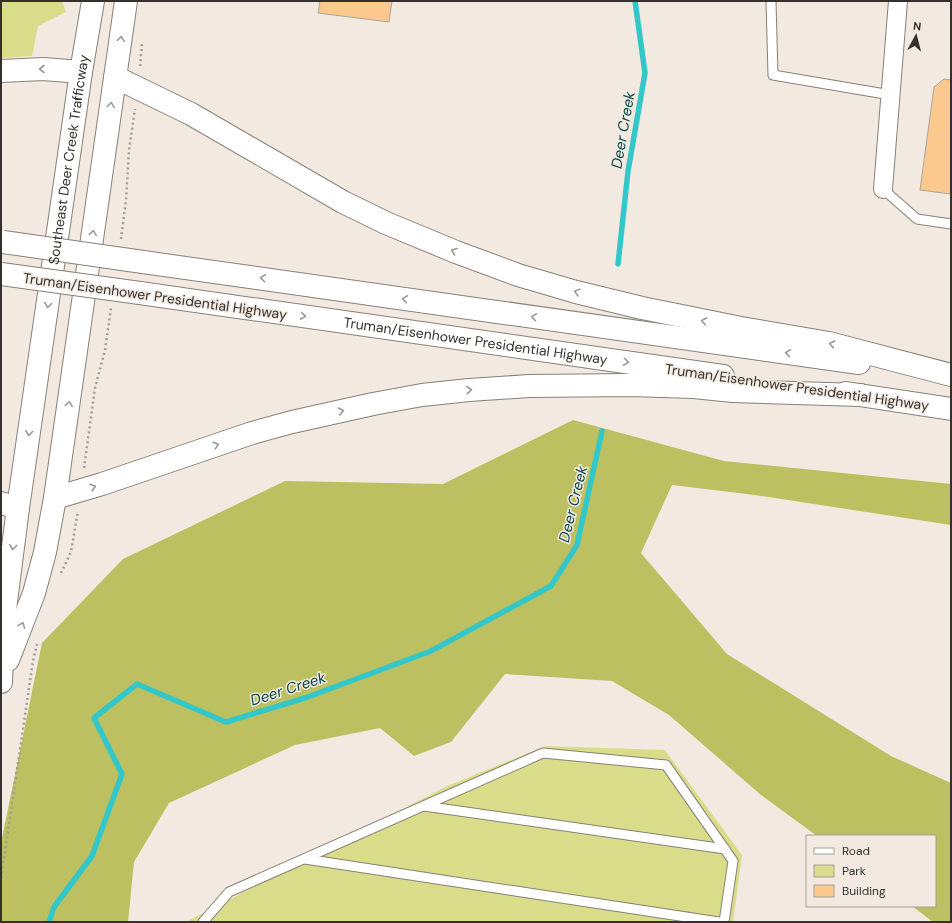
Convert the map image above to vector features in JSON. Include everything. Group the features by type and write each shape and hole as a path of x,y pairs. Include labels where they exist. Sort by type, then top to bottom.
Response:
{"main road":[{"name":"Southeast Deer Creek Trafficway","path":"2,678 3,625 10,505 93,1"},
{"path":"2,678 34,593 45,552 55,498 126,1"},
{"path":"1,71 43,69 81,72 115,77 191,114 361,211 456,252 518,274 576,292 642,308 741,328 829,343 951,376"},
{"path":"2,242 951,376"},
{"name":"Truman/Eisenhower Presidential Highway","path":"1,274 951,409"},
{"path":"10,505 55,498 102,484 252,433 292,422 422,395 528,386 630,385 694,387 733,391 860,395"}],"street":[{"path":"883,189 898,1"}],"lane":[{"path":"771,1 773,75 891,94"},
{"path":"883,189 917,219 951,224"},
{"path":"203,922 229,892 543,753 666,765 733,861 724,922"},
{"path":"424,806 725,849"},
{"path":"305,859 719,922"}],"green space":[{"path":"1,1 62,1 66,12 38,26 32,56 1,58"},
{"path":"573,420 724,461 951,484 951,525 755,495 672,485 641,553 727,654 891,756 951,783 951,922 933,922 913,907 936,907 936,835 816,835 761,795 669,715 612,681 505,674 451,742 414,756 380,728 295,745 169,803 134,862 128,922 1,922 1,843 42,643 123,559 285,481 443,484"},
{"path":"545,746 665,750 742,855 733,922 186,922 445,787"}],"building":[{"path":"320,1 392,1 389,22 318,13"},
{"path":"944,79 951,80 951,194 920,190 934,87"}],"waterway":[{"name":"Deer Creek","path":"618,264 628,171 645,73 635,1"},
{"name":"Deer Creek","path":"49,922 54,907 92,856 122,774 94,718 137,684 226,722 305,698 431,651 551,586 577,545 602,431"}]}
